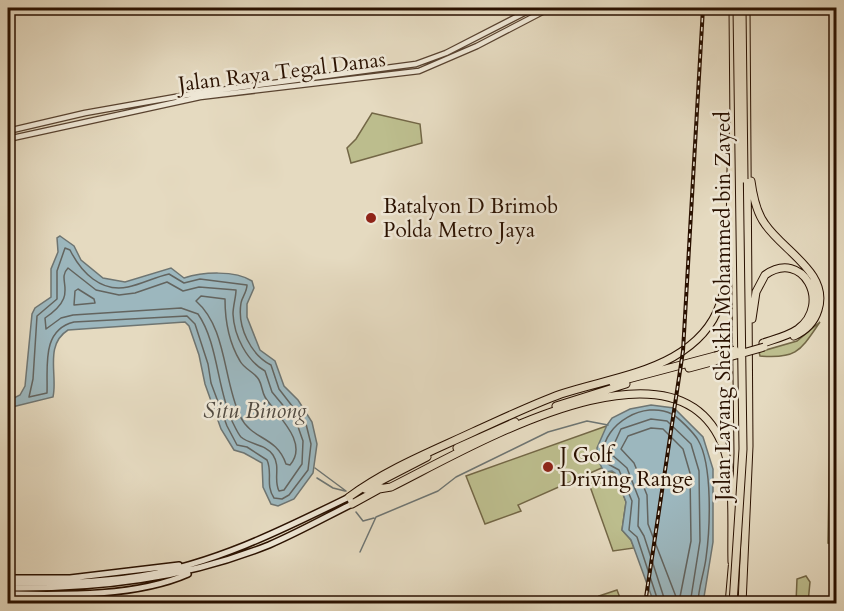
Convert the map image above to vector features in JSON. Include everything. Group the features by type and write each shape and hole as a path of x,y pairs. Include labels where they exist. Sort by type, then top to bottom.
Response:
{"highway":[{"path":"729,603 738,453 734,128 735,8"},
{"name":"Jalan Layang Sheikh Mohammed bin Zayed","path":"735,8 742,449 735,603"},
{"path":"742,603 749,446 744,8"},
{"name":"Jalan Layang Sheikh Mohammed bin Zayed","path":"735,603 744,501 744,8"},
{"path":"350,501 373,480 434,449 511,414 649,368 675,356 694,342 713,319 722,297 726,278 729,163 734,128"},
{"path":"350,501 379,489 474,439 512,423 573,400 794,336 809,327 817,313 820,295 811,272 775,237 762,219 753,192 747,152"},
{"path":"749,446 752,434 752,325 756,292 762,279 769,272 784,268 796,270 807,278 813,291 813,306 810,315 793,332 763,345"},
{"path":"598,385 715,358"},
{"path":"379,489 391,487 458,452 556,411 621,394 646,392 665,395 686,404 701,415 714,429 724,447 729,472 732,565"}],"main road":[{"path":"8,588 142,581 268,545 350,501"},
{"path":"8,579 93,576 202,564"},
{"path":"8,594 56,594 129,588 179,578 202,564"},
{"path":"8,579 55,586"}],"street":[{"name":"Jalan Raya Tegal Danas","path":"8,131 199,95 416,64 446,54 534,8"},
{"name":"Jalan Raya Tegal Danas","path":"8,139 199,95 419,71 477,46 550,8"},
{"path":"46,123 47,129"}],"green space":[{"path":"372,113 420,124 422,143 351,163 347,148 356,139"},
{"path":"820,322 796,351 782,356 760,356 759,352 797,341"},
{"path":"836,398 836,544 828,543 830,419"},
{"name":"J Golf Driving Range","path":"612,424 624,458 518,505 521,511 485,524 466,476"},
{"path":"608,471 615,473 626,502 622,530 631,540 634,548 613,551 587,478"},
{"path":"806,576 810,582 808,603 796,603 797,579"},
{"path":"617,590 622,603 602,603 599,596"}],"water":[{"name":"Situ Binong","path":"60,236 74,246 81,260 103,278 125,282 171,268 184,278 218,273 237,275 252,281 254,288 247,304 247,317 260,350 275,361 284,386 298,400 312,422 317,444 313,473 294,499 278,506 271,504 263,487 262,463 234,450 221,429 205,384 199,355 189,326 185,322 68,330 61,336 54,352 53,397 8,408 8,401 20,395 25,386 32,314 35,308 51,297 51,269 58,252 57,238"},
{"path":"651,405 674,408 703,437 713,469 713,542 703,603 654,603 631,540 622,530 626,502 615,473 604,472 598,460 597,448 612,418 630,409"}],"waterway":[{"path":"360,552 376,517 438,491 456,477 548,432 587,421 608,425"},
{"path":"315,468 346,491"},
{"path":"317,478 333,488 345,491"},
{"path":"356,512 363,521 374,518"}],"railway":[{"path":"645,604 683,351 703,8"}],"place":[{"name":"Batalyon D Brimob Polda Metro Jaya","path":"371,218"},
{"name":"J Golf Driving Range","path":"548,467"}]}
